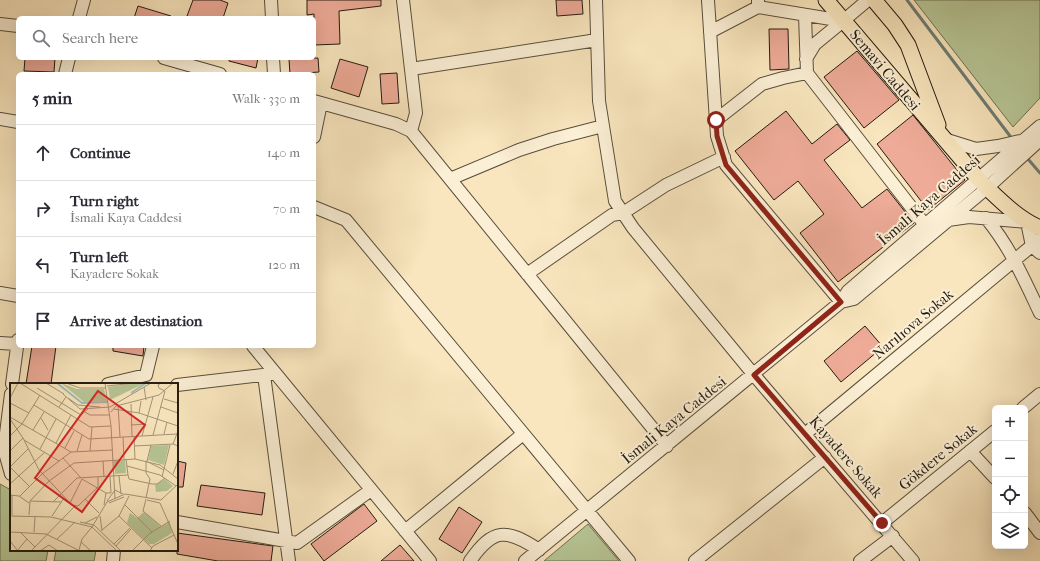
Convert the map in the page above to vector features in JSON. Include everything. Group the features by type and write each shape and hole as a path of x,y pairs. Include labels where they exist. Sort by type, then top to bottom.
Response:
{"main road":[{"name":"Semavi Caddesi","path":"826,0 982,183 1004,204 1034,225"},
{"name":"Semavi Caddesi","path":"874,0 895,25 908,45 917,66 926,99 944,139"}],"street":[{"path":"80,16 84,0"},
{"path":"271,0 272,16"},
{"path":"404,0 416,113 411,131"},
{"name":"Kayadere Sokak","path":"596,0 599,101 615,202 633,228 754,375 913,561"},
{"path":"708,0 717,136 726,165 841,302"},
{"path":"806,59 815,44 868,0"},
{"path":"710,32 758,4 805,15 843,21"},
{"path":"805,15 807,73 925,225"},
{"path":"0,24 16,26"},
{"path":"411,69 597,40"},
{"path":"66,72 68,60"},
{"path":"171,60 213,72"},
{"path":"273,60 274,72"},
{"path":"716,120 762,84 807,73"},
{"path":"316,120 318,102 396,124 411,131 667,446"},
{"path":"0,120 16,122"},
{"path":"450,179 519,150 553,139 603,126"},
{"name":"İsmali Kaya Caddesi","path":"841,302 854,299 948,220 1024,140 1040,126"},
{"path":"944,139 976,149 1024,140"},
{"name":"İsmali Kaya Caddesi","path":"525,561 587,512 841,302 848,291 925,225 1040,140"},
{"path":"527,274 612,216 623,213 666,185 724,156"},
{"path":"316,208 346,220 629,561"},
{"path":"948,220 969,217 1034,225 1037,246"},
{"path":"986,218 1003,238 1040,313"},
{"name":"Narılıova Sokak","path":"805,434 1015,260 1037,246"},
{"path":"0,294 16,296"},
{"path":"0,343 16,342"},
{"path":"12,383 17,348"},
{"path":"112,383 146,375 153,348"},
{"path":"255,348 277,373 430,561"},
{"path":"265,359 268,348"},
{"path":"178,385 277,373"},
{"path":"264,375 289,561"},
{"path":"1027,405 1040,394"},
{"path":"10,408 4,449 10,471"},
{"name":"Gökdere Sokak","path":"882,523 992,433"},
{"path":"405,531 523,434"},
{"path":"970,451 994,477"},
{"path":"695,561 825,457"},
{"path":"0,473 10,475"},
{"path":"178,522 297,544 371,490"},
{"path":"1028,517 1040,533"},
{"path":"470,561 489,538 505,534 520,537 538,550"},
{"path":"860,561 893,536"},
{"path":"113,561 114,551"}],"green space":[{"path":"914,0 1040,0 1040,98 1013,127"},
{"path":"0,484 10,489 10,551 48,551 46,561 0,561"},
{"path":"588,524 619,561 544,561"},
{"path":"56,551 96,551 94,561 54,561"}],"building":[{"path":"193,0 220,0 228,3 224,16 187,16"},
{"path":"307,0 381,0 381,6 339,11 340,44 316,45 316,16 314,16 314,14 307,15"},
{"path":"556,0 582,0 583,14 557,16"},
{"path":"138,6 171,16 135,16"},
{"path":"769,29 788,29 789,69 770,70"},
{"path":"857,51 899,100 864,128 824,77"},
{"path":"316,58 318,58 319,72 290,72 289,60 316,60"},
{"path":"340,59 368,67 359,97 331,88"},
{"path":"25,60 55,60 54,72 24,71"},
{"path":"229,60 258,60 256,68"},
{"path":"397,73 399,103 382,104 380,74"},
{"path":"786,111 812,144 837,124 850,140 824,160 862,208 887,189 914,223 838,282 800,233 824,214 798,181 774,200 735,151"},
{"path":"913,115 965,180 928,210 877,144"},
{"path":"865,326 883,347 841,382 824,361"},
{"path":"32,348 56,348 51,383 26,383"},
{"path":"113,348 144,348 143,356 113,351"},
{"path":"178,461 186,463 183,487 178,487"},
{"path":"201,485 265,493 262,515 197,506"},
{"path":"364,504 377,521 324,561 311,544"},
{"path":"459,507 482,522 462,553 439,539"},
{"path":"178,533 273,546 271,561 218,561 177,554"},
{"path":"400,545 414,561 381,561"}],"waterway":[{"path":"907,0 1010,136"},
{"path":"1028,159 1040,173"}],"route":[{"path":"716,120 717,136 726,165 841,302 754,375 882,523"}]}
